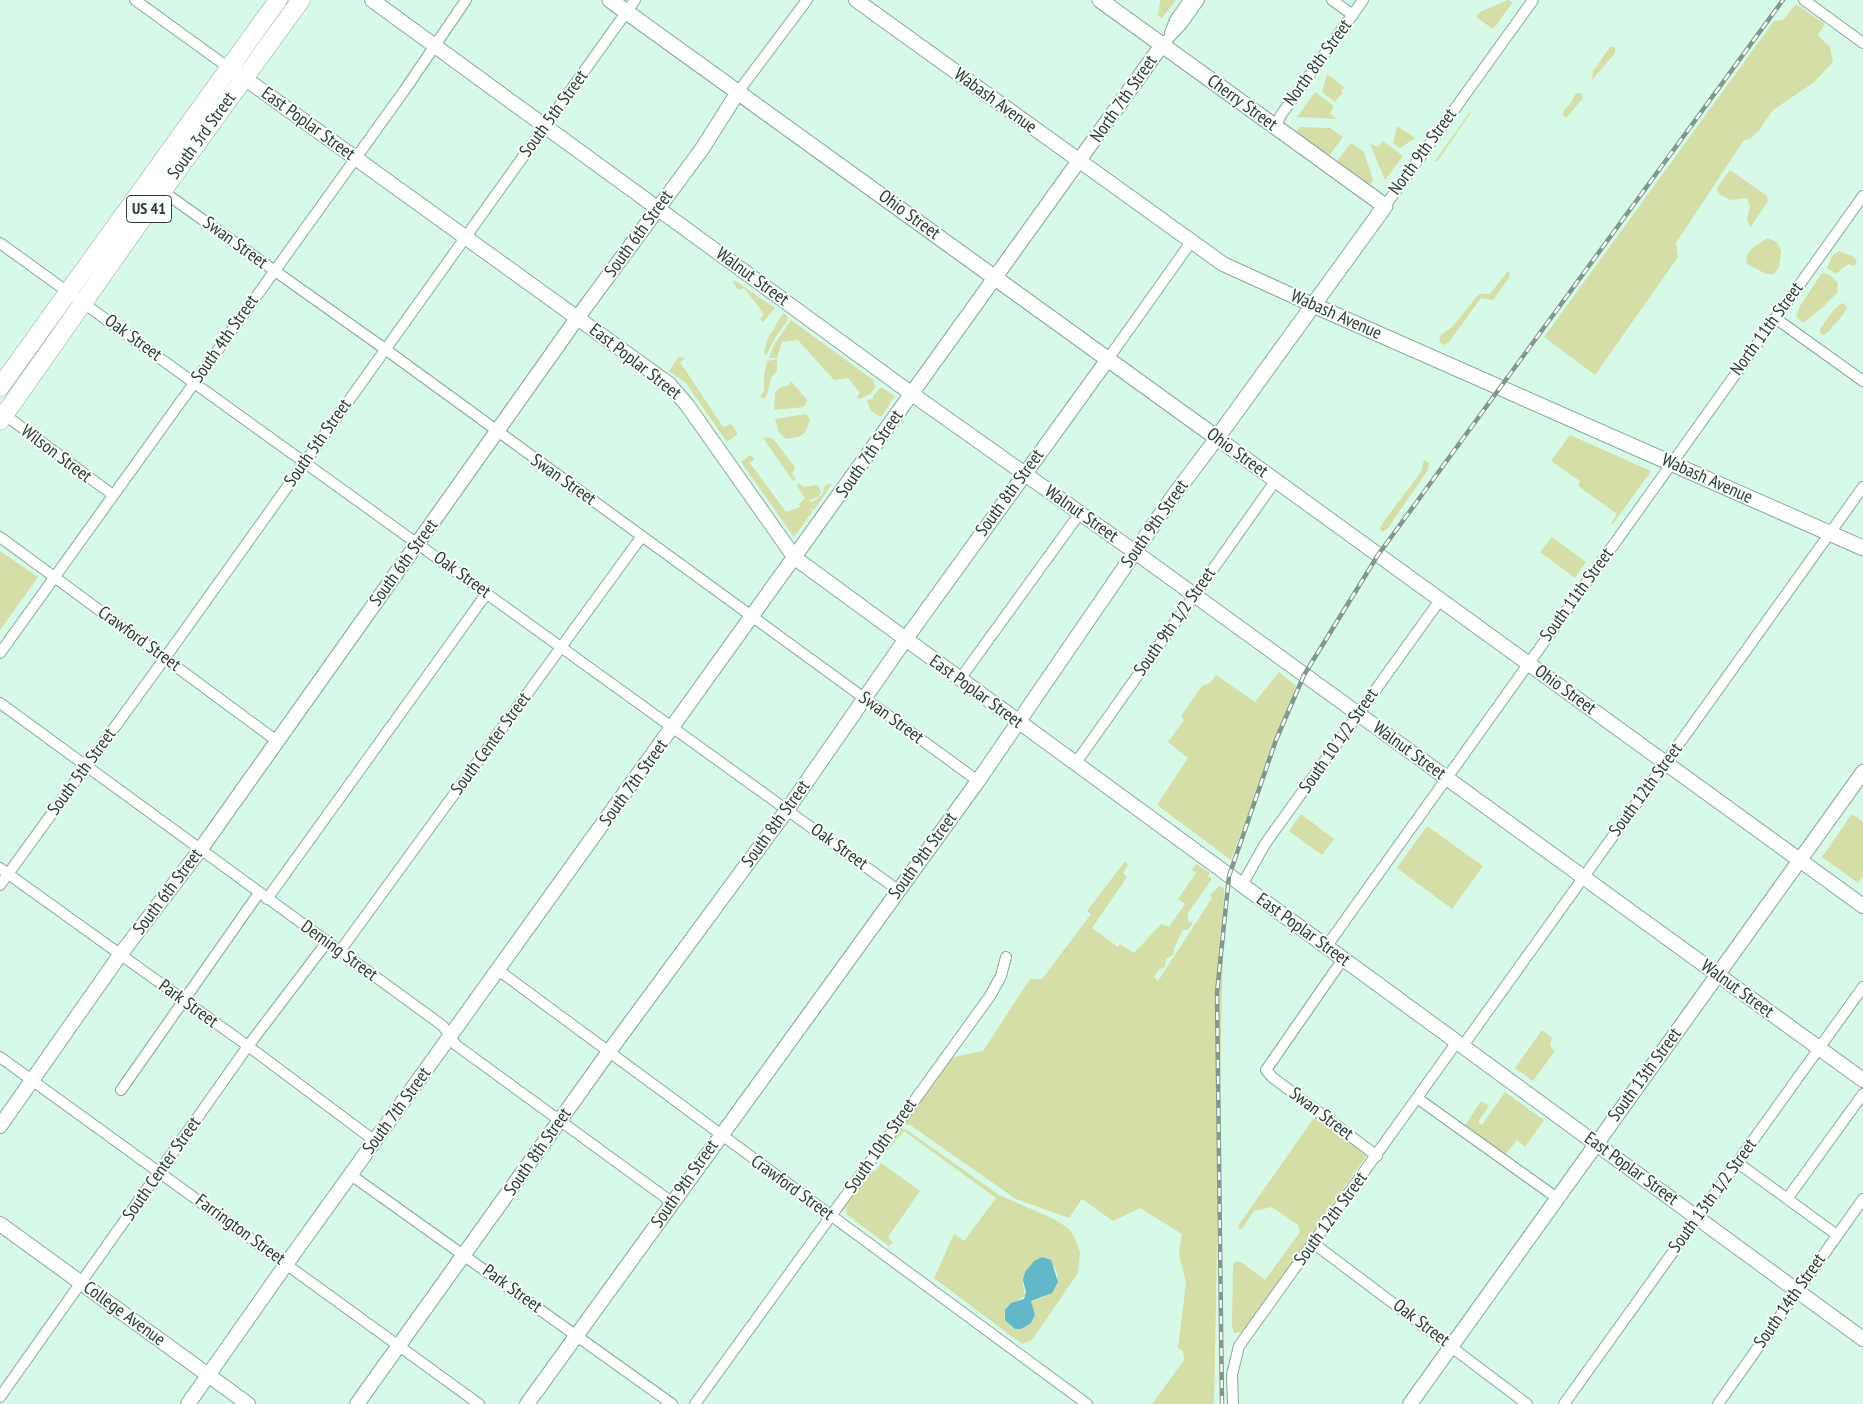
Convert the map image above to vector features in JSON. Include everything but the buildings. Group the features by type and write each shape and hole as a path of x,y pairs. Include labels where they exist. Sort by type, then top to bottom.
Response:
{"highway":[{"name":"South 3rd Street","path":"0,387 278,0"},
{"name":"South 3rd Street","path":"1,416 301,0"}],"main road":[{"name":"Ohio Street","path":"610,0 631,6 738,92 1217,438"},
{"name":"Cherry Street","path":"1100,0 1166,41 1275,127 1385,206"},
{"name":"North 9th Street","path":"1313,305 1385,206"},
{"name":"South 9th Street","path":"1217,438 1313,305"},
{"name":"Wabash Avenue","path":"1313,305 1863,548"}],"street":[{"name":"East Poplar Street","path":"135,0 578,318 678,394 796,558 905,640 1863,1339"},
{"name":"Walnut Street","path":"372,0 912,394 1135,552 1863,1080"},
{"name":"South 4th Street","path":"0,653 404,91 466,0"},
{"name":"South 6th Street","path":"0,1126 120,955 200,850 578,318 702,150 738,92 807,0"},
{"name":"Wabash Avenue","path":"856,0 1230,268 1313,305"},
{"name":"North 7th Street","path":"1166,41 1175,20 1189,0"},
{"name":"North 7th Street","path":"1080,162 1166,41 1182,24 1199,0"},
{"path":"1332,0 1352,15"},
{"name":"North 8th Street","path":"1275,127 1281,115 1363,0"},
{"name":"North 9th Street","path":"1385,206 1533,0"},
{"path":"1804,0 1863,43"},
{"name":"South 5th Street","path":"0,885 4,871 86,767 631,6"},
{"name":"South 7th Street","path":"188,1404 450,1036 1080,162"},
{"name":"Swan Street","path":"147,180 385,349 497,433 642,536 978,781"},
{"name":"North 11th Street","path":"1671,463 1776,318 1859,210 1863,196"},
{"name":"South 8th Street","path":"357,1404 608,1053 787,810 1023,473 1059,425 1066,419 1192,242"},
{"name":"Oak Street","path":"0,243 898,890"},
{"path":"1776,318 1863,381"},
{"name":"Wilson Street","path":"1,416 113,496"},
{"name":"Ohio Street","path":"1217,438 1863,906"},
{"name":"South 9th Street","path":"527,1404 978,781 1135,552 1217,438"},
{"name":"South 11th Street","path":"1326,947 1671,463"},
{"name":"South 9th 1/2 Street","path":"1075,764 1276,480"},
{"name":"South 12th Street","path":"1233,1404 1232,1375 1239,1346 1417,1098 1666,763 1863,486"},
{"path":"960,679 1080,513"},
{"name":"South Center Street","path":"340,951 642,536"},
{"name":"Crawford Street","path":"0,537 277,741"},
{"path":"121,1090 183,1000 263,896 487,593"},
{"name":"South 10 1/2 Street","path":"1242,885 1265,844 1440,600"},
{"name":"Deming Street","path":"0,703 444,1026 456,1045 673,1203"},
{"name":"South 13th Street","path":"1410,1404 1863,772"},
{"name":"Park Street","path":"4,871 248,1046 375,1141"},
{"name":"South Center Street","path":"0,1397 82,1284 248,1046 327,942"},
{"name":"South 10th Street","path":"695,1404 832,1217 936,1068 990,996 1001,976 1006,957"},
{"name":"Swan Street","path":"1343,959 1266,1070 1272,1077 1377,1156"},
{"name":"Crawford Street","path":"498,970 608,1053 1088,1404"},
{"name":"South 13th 1/2 Street","path":"1564,1404 1863,988"},
{"name":"Farrington Street","path":"0,1057 287,1263 479,1404"},
{"path":"1786,1199 1863,1094"},
{"path":"1417,1098 1556,1198"},
{"path":"1738,1162 1837,1235"},
{"name":"Park Street","path":"351,1175 672,1404"},
{"name":"South 14th Street","path":"1718,1404 1863,1199"},
{"name":"College Avenue","path":"0,1224 248,1404"},
{"name":"Oak Street","path":"1313,1243 1527,1404"}],"green space":[{"path":"1160,0 1176,0 1162,18 1158,16"},
{"path":"1508,0 1513,2 1493,29 1476,17 1480,12"},
{"path":"1796,4 1825,24 1818,35 1830,47 1833,62 1813,83 1773,110 1759,130 1750,139 1744,140 1676,243 1678,257 1595,375 1544,337 1774,21 1783,20"},
{"path":"1610,47 1615,47 1615,53 1592,80 1593,71"},
{"path":"1327,74 1345,88 1341,90 1343,92 1335,102 1322,92"},
{"path":"1315,92 1334,106 1330,113 1336,119 1297,117"},
{"path":"1576,93 1581,93 1583,98 1566,118 1563,115 1564,110 1571,103"},
{"path":"1472,111 1437,162 1435,161 1469,113"},
{"path":"1397,126 1415,138 1400,148 1393,143"},
{"path":"1299,127 1330,128 1343,137 1329,156 1296,132"},
{"path":"1383,141 1403,156 1385,180 1370,144 1378,147"},
{"path":"1351,143 1364,152 1373,180 1370,185 1337,161"},
{"path":"1730,170 1767,196 1768,201 1750,228 1747,219 1750,207 1747,198 1730,200 1719,194 1717,188"},
{"path":"1768,238 1777,242 1781,251 1779,267 1774,274 1766,274 1747,264 1746,257 1751,249"},
{"path":"1839,251 1854,257 1857,262 1854,266 1849,264 1836,274 1827,268 1832,256"},
{"path":"1507,272 1510,273 1509,278 1493,300 1481,298 1449,342 1444,345 1439,342 1441,335 1452,327 1479,294 1490,294"},
{"path":"1822,273 1830,275 1838,283 1837,293 1803,323 1796,316 1800,306"},
{"path":"734,280 775,308 763,322 760,319 764,314 744,288 738,290 733,282"},
{"path":"1844,303 1847,308 1842,316 1828,332 1824,335 1820,333 1820,329 1832,312"},
{"path":"783,313 789,318 775,338 766,356 764,353 767,340"},
{"path":"791,320 872,379 876,387 870,394 860,399 857,397 860,393 848,378 834,380 798,340 782,342 777,358 769,358 774,345"},
{"path":"679,356 685,359 680,362 723,427 731,424 738,434 727,442 686,383 669,371"},
{"path":"777,359 777,370 771,378 767,395 765,398 761,398 760,396 764,391 767,361"},
{"path":"791,381 807,400 804,407 774,410 775,393 779,388 789,385"},
{"path":"881,387 895,396 881,417 871,411 867,400 873,399 873,396"},
{"path":"806,414 810,420 805,432 799,437 786,439 779,433 775,419"},
{"path":"1570,435 1651,471 1613,524 1611,523 1617,514 1578,486 1580,481 1551,461"},
{"path":"769,437 774,440 795,467 792,474 796,479 793,481 763,438"},
{"path":"750,455 755,459 750,463 786,512 800,507 799,504 805,498 796,485 799,483 803,487 817,485 820,489 821,492 818,497 809,500 810,502 816,500 823,493 824,487 832,484 814,510 810,508 812,512 794,537 741,462"},
{"path":"1424,460 1429,463 1428,470 1388,528 1382,532 1380,528 1384,521 1421,472"},
{"path":"1552,537 1586,562 1575,578 1540,552"},
{"path":"0,551 38,577 0,630"},
{"path":"1279,672 1296,686 1231,860 1157,805 1188,758 1168,742 1184,720 1181,716 1202,686 1210,683 1216,675 1255,702"},
{"path":"1301,814 1334,839 1322,855 1289,831"},
{"path":"1852,814 1863,822 1863,876 1858,883 1822,857"},
{"path":"1427,826 1483,866 1452,909 1397,868"},
{"path":"1125,861 1128,864 1123,873 1127,877 1092,928 1118,947 1120,944 1134,953 1161,924 1169,927 1185,904 1178,899 1196,873 1192,870 1196,864 1210,873 1208,876 1212,879 1188,913 1188,921 1193,923 1188,930 1183,930 1174,948 1173,955 1166,959 1165,967 1158,970 1154,977 1158,981 1212,898 1210,895 1219,886 1224,888 1214,1404 1152,1404 1184,1360 1183,1351 1178,1348 1186,1283 1179,1254 1182,1234 1140,1208 1113,1221 1082,1199 1069,1218 1016,1199 910,1125 900,1125 949,1058 983,1051 1030,979 1042,979 1091,914 1087,911"},
{"path":"1542,1030 1552,1038 1550,1046 1555,1051 1533,1081 1515,1068"},
{"path":"1505,1092 1544,1120 1525,1147 1517,1140 1504,1156 1464,1127 1481,1101 1489,1106 1478,1122 1482,1125"},
{"path":"1316,1115 1366,1152 1367,1155 1243,1332 1234,1333 1232,1325 1233,1264 1237,1261 1241,1262 1265,1280 1300,1232 1298,1225 1272,1207 1254,1211 1242,1229 1239,1229 1238,1226"},
{"path":"900,1128 907,1130 999,1195 1054,1219 1068,1228 1074,1236 1080,1252 1078,1273 1032,1340 1022,1344 934,1278 954,1234 964,1241 996,1198 904,1131 886,1150","holes":["1042,1257 1055,1268 1058,1277 1044,1297 1031,1301 1035,1315 1031,1323 1004,1314 1008,1306 1025,1296 1023,1285 1025,1272 1034,1261"]},
{"path":"881,1163 920,1191 888,1237 893,1242 889,1246 846,1214 847,1207 844,1210 842,1208 870,1169 876,1171"}],"water":[{"path":"1042,1257 1051,1260 1058,1282 1052,1293 1031,1301 1035,1315 1031,1323 1021,1329 1015,1329 1005,1320 1005,1310 1011,1303 1024,1299 1026,1292 1023,1280 1025,1272 1034,1261"}],"railway":[{"path":"1222,1404 1217,993 1229,876 1276,740 1304,675 1378,555 1783,0"}]}
